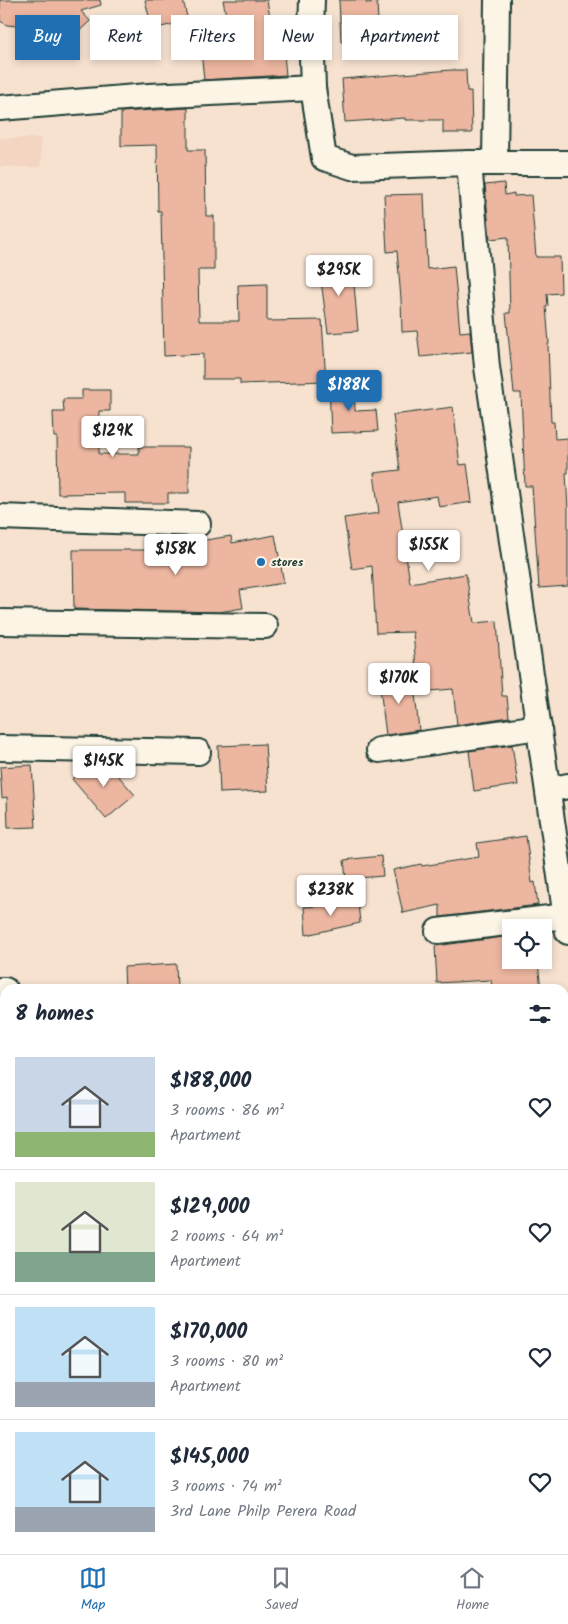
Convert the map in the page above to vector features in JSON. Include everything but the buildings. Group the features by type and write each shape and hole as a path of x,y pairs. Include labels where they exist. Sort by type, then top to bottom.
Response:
{"street":[{"path":"312,0 313,88 324,158 352,167 469,163 568,163"},
{"path":"495,163 497,0"},
{"path":"0,108 148,96 313,88"},
{"path":"438,930 567,924 558,788 538,727 487,367 469,163"},
{"path":"0,516 198,524"},
{"path":"0,622 265,626"},
{"path":"379,750 538,727"},
{"path":"0,748 198,752"}],"shaded area":[{"path":"0,138 41,138 41,167 0,167"}],"place":[{"name":"stores","path":"261,562"}]}
